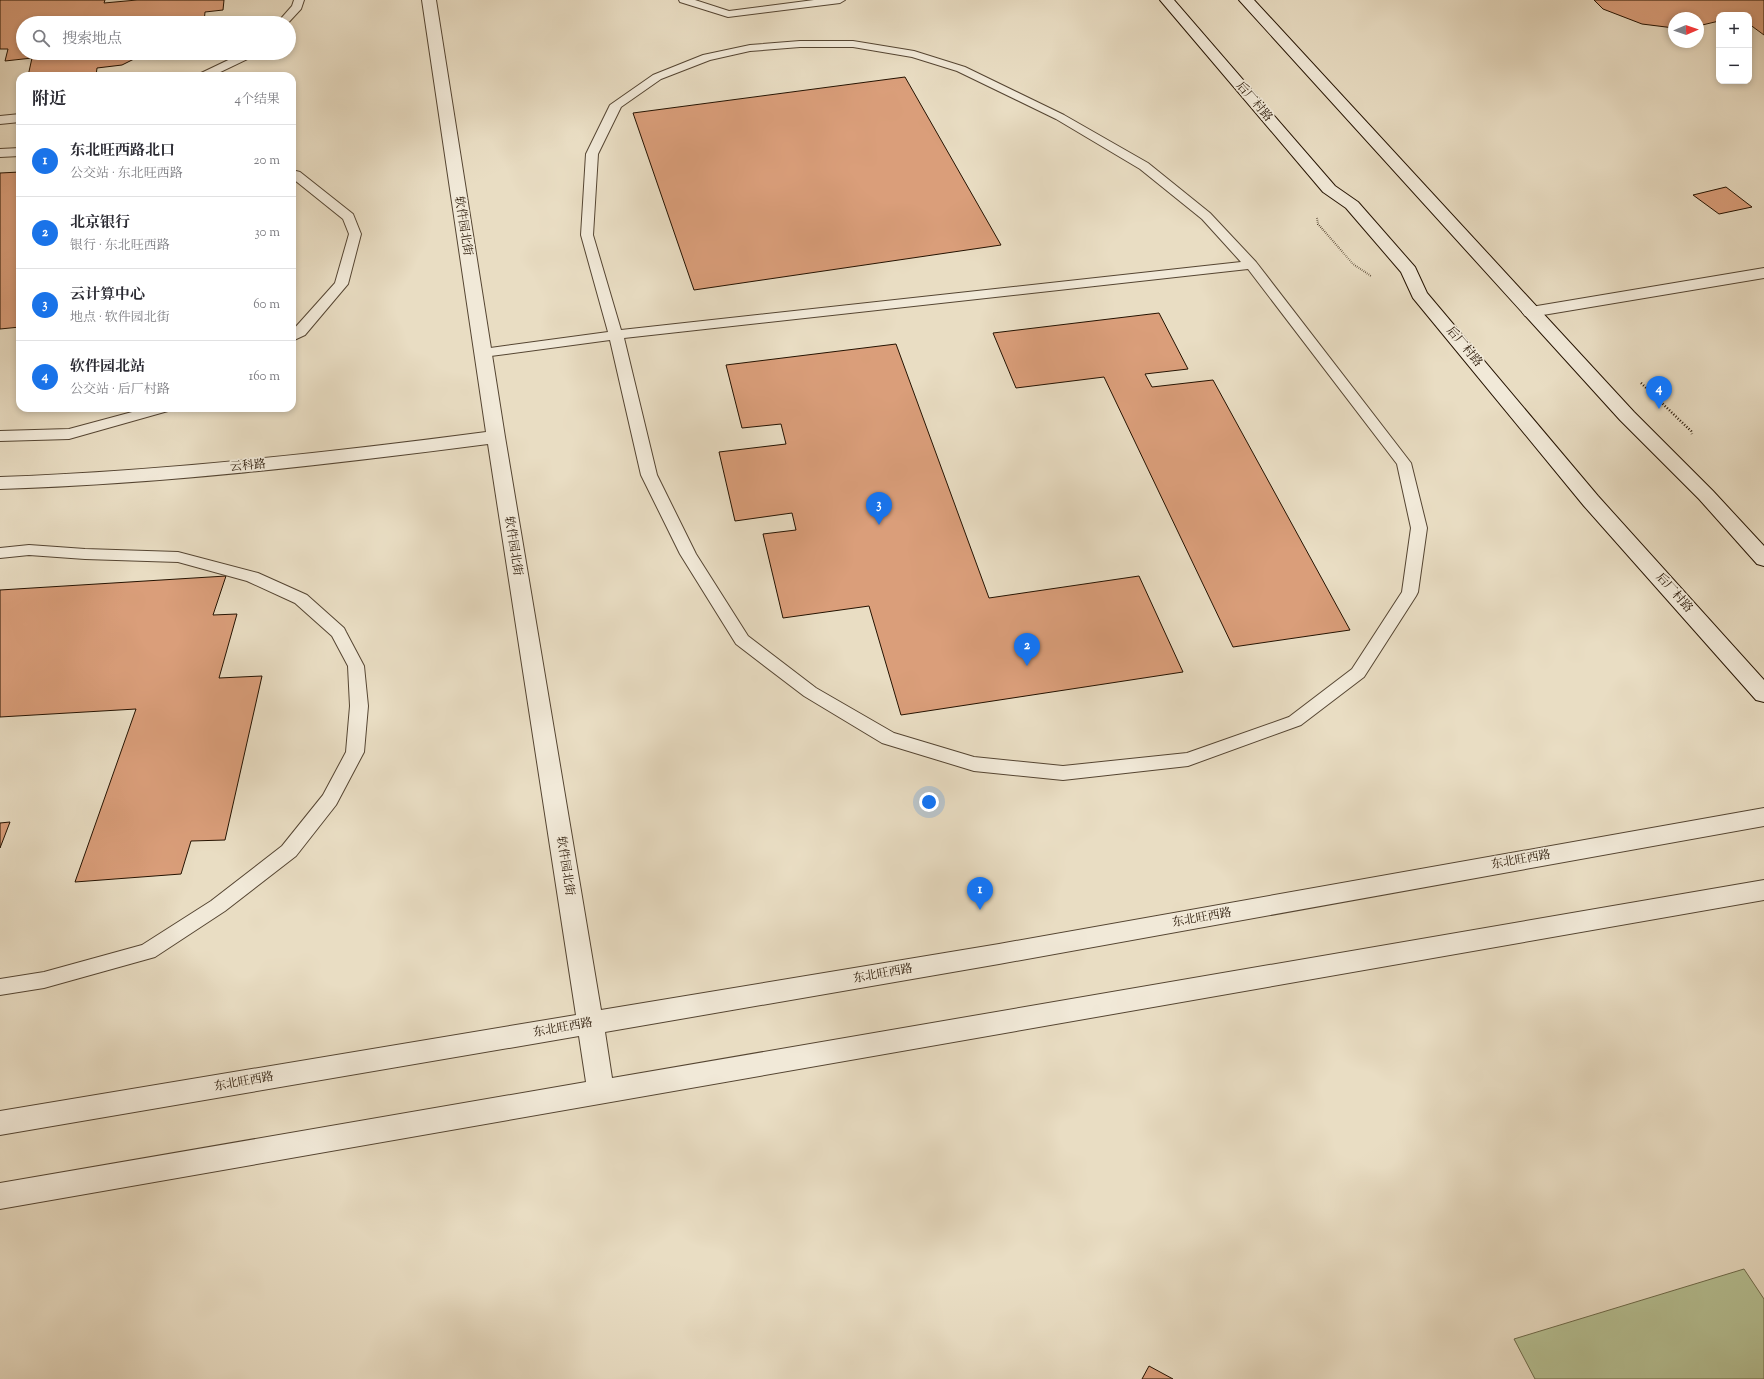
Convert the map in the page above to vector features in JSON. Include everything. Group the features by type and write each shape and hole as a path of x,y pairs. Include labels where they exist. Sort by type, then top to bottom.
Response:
{"street":[{"name":"软件园北街","path":"429,0 496,437 601,1091"},
{"name":"后厂村路","path":"1167,0 1329,189 1352,205 1409,271 1419,294 1592,501 1764,694"},
{"path":"1246,0 1627,416 1706,495 1764,559"},
{"path":"1532,312 1764,273"},
{"name":"云科路","path":"0,483 59,481 315,460 496,437"},
{"name":"东北旺西路","path":"0,1124 998,954 1764,817"},
{"path":"0,1196 1764,890"}],"lane":[{"path":"289,16 297,7 299,0"},
{"path":"684,0 728,14 840,0"},
{"path":"800,44 853,44 914,54 961,69 1060,117 1144,166 1206,216 1250,266 1404,463 1419,528 1410,592 1358,673 1295,721 1188,759 1064,773 974,764 888,738 810,692 742,640 688,554 649,474 616,335 587,235 592,154 616,105 657,77 707,57 750,48 800,44"},
{"path":"212,72 237,60"},
{"path":"0,120 16,118"},
{"path":"0,153 16,152"},
{"path":"296,175 349,217 355,234 341,284 300,332 296,334"},
{"path":"483,353 616,335 1250,266"},
{"path":"0,436 69,434 149,412"},
{"path":"0,553 29,550 178,558 252,577 302,599 338,632 356,666 359,706 355,752 330,800 289,850 218,906 148,951 44,980 0,987"}],"green space":[{"path":"1744,1269 1764,1299 1764,1379 1535,1379 1514,1339"}],"building":[{"path":"0,0 105,0 104,3 137,0 224,0 223,10 205,12 205,16 16,16 16,60 5,61 8,49 0,49"},
{"path":"1594,0 1764,0 1764,35 1752,26 1752,12 1716,12 1716,22 1704,25 1704,12 1668,12 1668,27 1642,24 1603,9"},
{"path":"32,60 132,60 122,65 97,68 96,72 29,72"},
{"path":"905,77 1001,245 694,290 633,113"},
{"path":"16,172 16,327 0,329 0,173"},
{"path":"1726,187 1752,207 1719,214 1693,195"},
{"path":"1159,313 1188,369 1145,374 1152,387 1213,380 1350,630 1233,647 1104,377 1016,388 993,333"},
{"path":"896,344 989,598 1139,576 1183,672 901,715 869,606 783,618 763,534 796,530 792,513 735,521 719,452 786,444 781,424 742,428 726,365"},
{"path":"226,576 213,615 237,614 219,678 262,676 225,840 191,841 181,874 75,882 136,709 0,717 0,590"},
{"path":"10,822 0,848 0,823"},
{"path":"1149,1366 1173,1379 1142,1379"}],"place":[{"name":"软件园北站","path":"1659,409"},
{"name":"云计算中心","path":"879,525"},
{"name":"北京银行","path":"1027,666"},
{"name":"东北旺西路北口","path":"980,910"}]}
